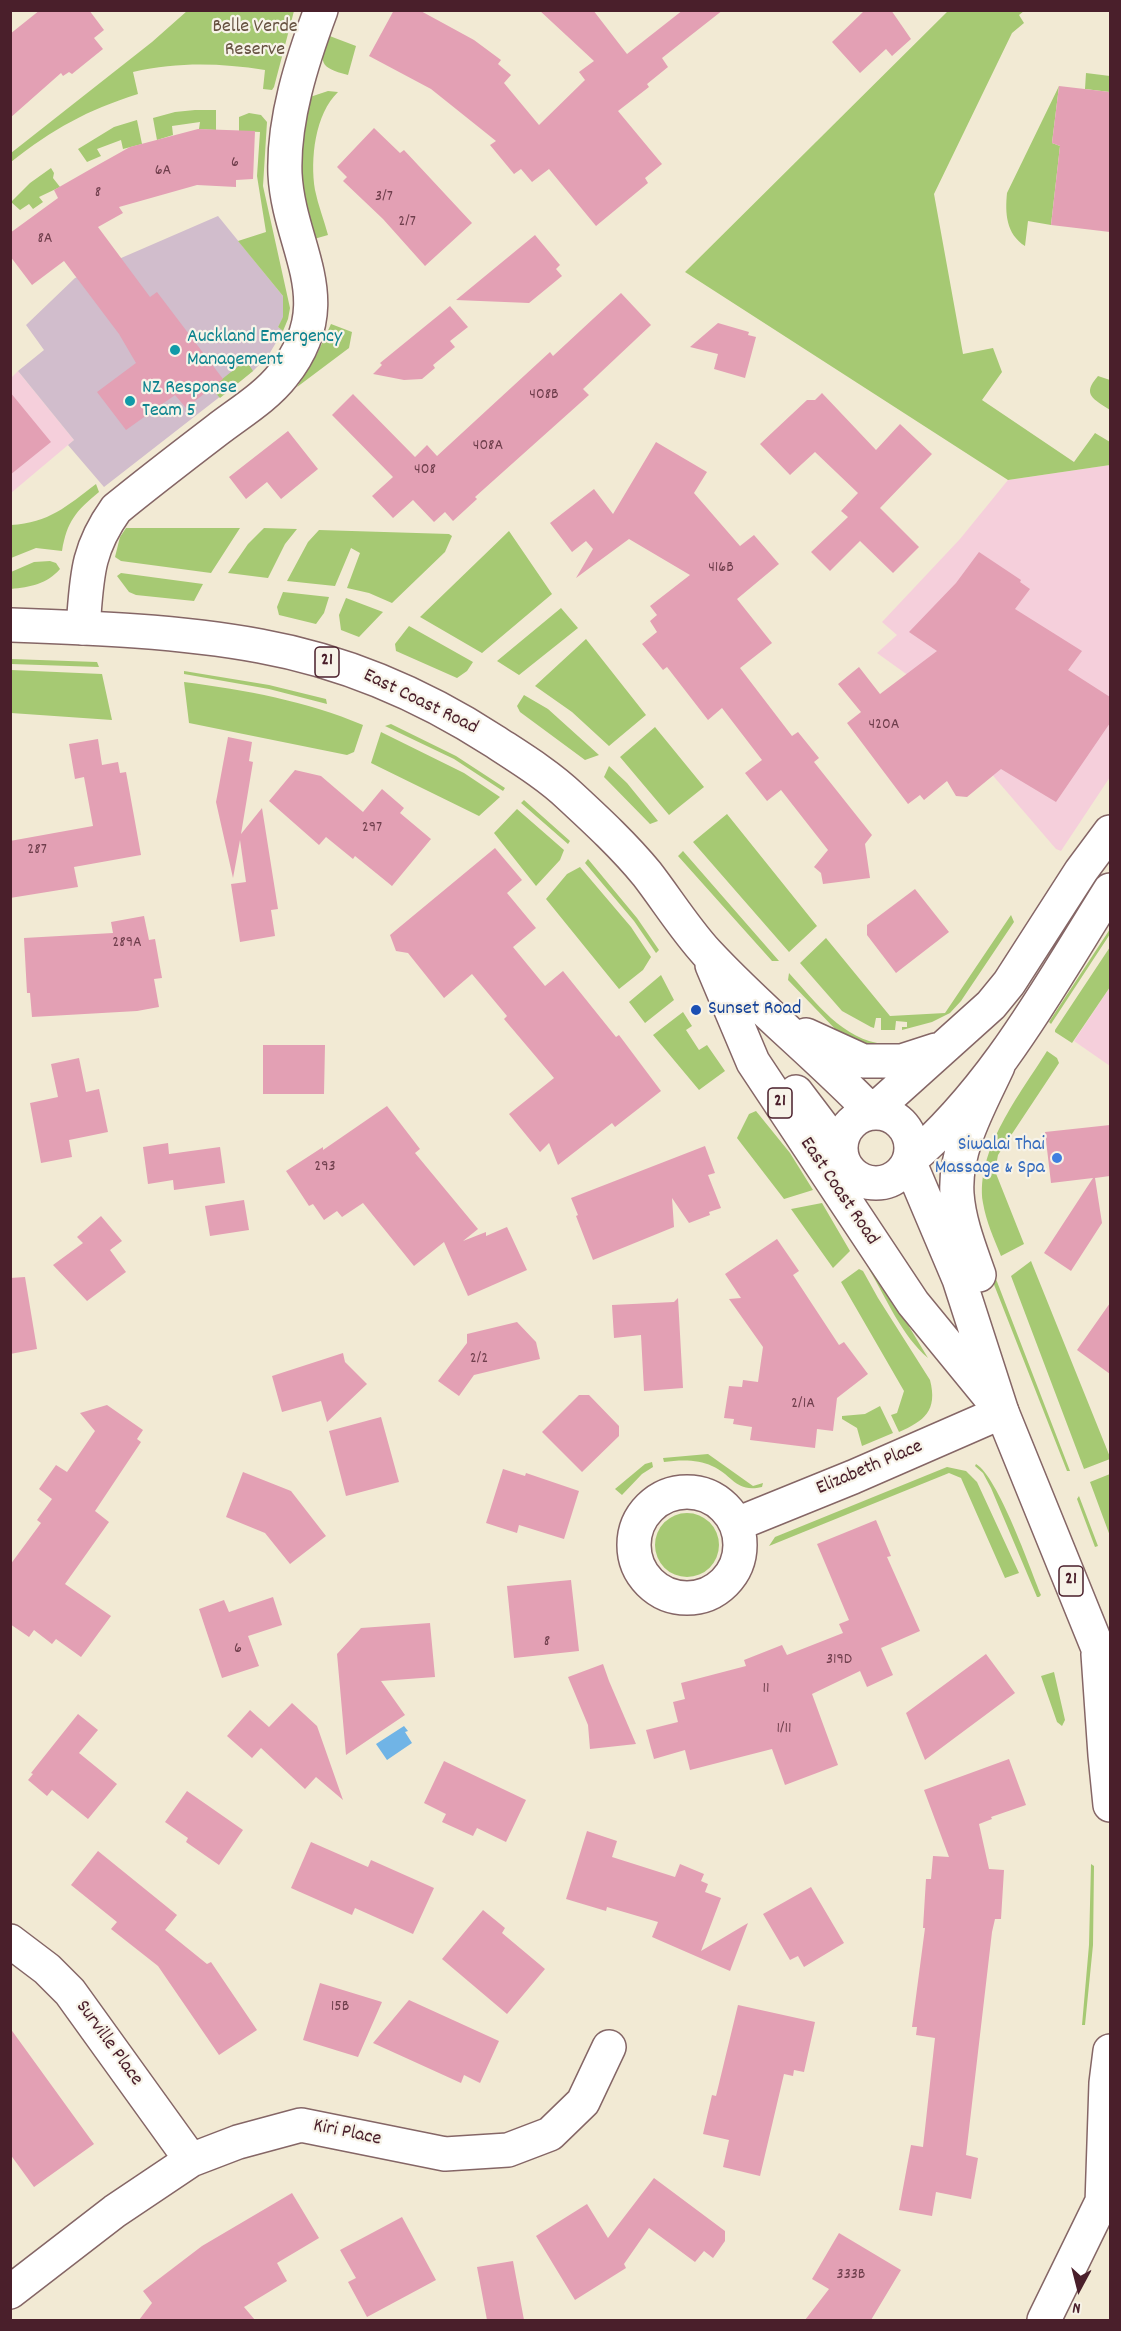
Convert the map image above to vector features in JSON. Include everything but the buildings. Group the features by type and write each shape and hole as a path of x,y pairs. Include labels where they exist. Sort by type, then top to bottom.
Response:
{"main road":[{"path":"83,628 89,562 102,528 116,509 262,396 285,373 301,346 307,327 311,293 306,260 291,208 285,176 286,142 301,73 321,10"},
{"name":"East Coast Road","path":"10,625 196,637 260,646 326,662 390,684 449,714 525,761 568,794 632,858 706,952 872,1112"},
{"path":"1002,1412 878,1222 848,1163 844,1133 855,1119 872,1112 991,1005 1009,983 1081,871 1110,832"},
{"path":"706,952 766,1053 848,1163 865,1181 886,1182 895,1177 933,1140 998,1066 1110,890"},
{"name":"East Coast Road","path":"706,952 753,1062 914,1303 1002,1412"},
{"path":"776,1020 829,1047 863,1061 902,1061 946,1046"},
{"path":"998,1066 965,1142 957,1193 967,1242 979,1275 986,1304 1002,1412"},
{"name":"21","path":"872,1112 894,1118 903,1126 910,1143 909,1161"},
{"name":"East Coast Road","path":"909,1161 959,1279 1002,1412 1104,1664 1105,1755 1110,1805"},
{"name":"Elizabeth Place","path":"736,1524 853,1477 1002,1412"},
{"name":"Surville Place","path":"10,1941 47,1969 70,1992 191,2160"},
{"name":"Kiri Place","path":"10,2292 115,2211 191,2160 238,2142 301,2125 445,2154 508,2150 550,2134 583,2102 609,2047"},
{"path":"1044,2320 1108,2193 1106,2083 1110,2051"}],"shaded area":[{"path":"218,216 283,296 283,318 278,327 283,331 268,356 253,371 104,487 68,445 74,440 18,371 44,350 26,325 75,278"},
{"path":"18,371 74,440 11,493 11,378"},
{"path":"1110,465 1110,777 1061,851 1056,849 940,714 916,681 877,653 897,635 882,622 960,539 1008,480"},
{"path":"1110,987 1110,1066 1074,1041"}],"green space":[{"name":"Belle Verde Reserve","path":"187,11 294,11 272,90 263,89 265,70 215,65 183,65 133,72 138,94 71,122 11,162 11,153 152,42"},
{"path":"948,11 1024,11 1019,15 1024,23 1012,33 934,194 963,354 993,348 1002,372 982,400 1074,462 1095,433 1110,442 1110,465 1008,480 685,272"},
{"path":"327,35 356,46 348,75 326,66 323,52"},
{"path":"1086,73 1110,76 1110,92 1085,89"},
{"path":"1059,86 1052,143 1060,146 1051,225 1028,221 1025,246 1010,229 1006,208 1007,193"},
{"path":"328,91 338,92 330,101 319,125 313,165 315,190 328,235 314,239 299,170 310,97"},
{"path":"195,110 216,110 216,130 199,129 200,122 172,126 173,135 157,140 153,118"},
{"path":"249,113 261,115 267,122 263,186 290,308 283,331 278,327 283,317 283,296 238,241 266,232 257,176 260,132 239,131 239,117"},
{"path":"137,120 142,144 123,149 121,140 97,149 101,156 87,162 78,149 114,127"},
{"path":"51,168 54,173 53,178 60,187 39,197 43,202 33,209 29,204 20,210 11,202 30,183"},
{"path":"331,324 352,332 349,348 297,387 317,354"},
{"path":"246,360 253,371 220,398 211,388"},
{"path":"1098,376 1110,380 1110,410 1095,399 1090,392"},
{"path":"96,484 99,492 74,517 62,551 36,548 11,558 11,525 24,524 47,517"},
{"path":"126,528 240,528 211,573 121,561 115,557 120,537"},
{"path":"264,528 297,529 285,544 268,578 228,573 248,544"},
{"path":"319,530 449,534 452,536 445,552 392,603 369,593 347,588 360,553 351,548 335,586 287,581 308,542"},
{"path":"509,531 552,594 482,653 420,617"},
{"path":"34,562 56,563 60,569 50,578 31,586 11,589 11,572"},
{"path":"121,573 203,584 194,601 136,595 129,592 117,576"},
{"path":"283,592 329,597 324,613 316,624 279,615 277,607"},
{"path":"346,598 383,612 359,637 341,630 339,615"},
{"path":"561,608 578,628 519,675 497,661"},
{"path":"409,626 473,662 467,671 457,678 396,651 395,644"},
{"path":"586,639 646,715 609,746 572,712 535,686"},
{"path":"11,659 97,662 99,667 11,664"},
{"path":"11,670 102,674 112,720 11,713"},
{"path":"184,671 269,685 326,699 327,704 269,689 184,674"},
{"path":"184,682 298,703 363,725 354,752 347,755 189,723"},
{"path":"524,695 548,709 599,755 585,760 520,712 517,706"},
{"path":"391,724 456,756 505,788 503,791 454,759 385,726"},
{"path":"655,727 704,787 669,815 620,757"},
{"path":"381,732 464,773 500,797 479,816 371,763"},
{"path":"609,766 627,783 658,821 650,824 604,777"},
{"path":"524,800 570,841 568,844 521,803"},
{"path":"517,809 564,850 560,860 536,886 494,833"},
{"path":"727,814 817,926 789,952 693,842"},
{"path":"683,851 779,961 772,961 678,856"},
{"path":"588,859 637,918 659,950 656,953 634,921 585,863"},
{"path":"580,867 631,927 651,957 643,970 619,989 546,899 567,874"},
{"path":"1011,915 1014,922 961,1001 950,1013 932,1022 902,1030 902,1027 907,1027 907,1022 896,1021 895,1030 881,1030 881,1018 876,1018 874,1028 842,1011 800,963 826,938 890,1016 945,1013"},
{"path":"1110,929 1110,934 1051,1024 1049,1022"},
{"path":"1110,947 1110,987 1072,1043 1055,1030"},
{"path":"789,973 831,1018 856,1036 885,1044 927,1040 870,1049 839,1033 788,980"},
{"path":"661,975 674,1000 645,1023 629,1002"},
{"path":"683,1012 692,1026 686,1030 699,1050 707,1045 725,1071 699,1090 653,1035"},
{"path":"1047,1051 1057,1058 1059,1063 998,1155 995,1171 1024,1244 1001,1256 983,1203 982,1183 986,1163 1002,1123"},
{"path":"756,1111 790,1153 813,1190 784,1199 737,1138 749,1114"},
{"path":"822,1203 850,1251 833,1268 791,1209"},
{"path":"1031,1261 1110,1457 1110,1459 1084,1469 1011,1276"},
{"path":"873,1267 928,1358 910,1339 895,1316 869,1269"},
{"path":"859,1269 863,1271 930,1380 932,1400 927,1414 916,1424 899,1432 891,1415 897,1413 904,1391 841,1282"},
{"path":"996,1279 1070,1471 1067,1471 993,1282"},
{"path":"880,1406 893,1433 862,1446 857,1428 842,1419 842,1416 865,1414"},
{"path":"708,1454 753,1486 763,1483 762,1487 746,1488 719,1470 701,1462 664,1462 663,1458"},
{"path":"652,1462 653,1467 642,1474 622,1495 615,1489 645,1464"},
{"path":"976,1464 985,1472 1003,1504 1041,1595 1039,1597 1037,1597 991,1488 983,1473 975,1466"},
{"path":"947,1467 966,1471 977,1482 1019,1573 1005,1578 961,1478 949,1473 769,1546 775,1537"},
{"path":"1110,1474 1110,1536 1090,1482"},
{"path":"1079,1496 1098,1546 1095,1547 1077,1499"},
{"path":"687,1513 710,1522 719,1545 710,1568 687,1577 664,1568 655,1545 664,1522"},
{"path":"1054,1672 1065,1720 1062,1726 1057,1722 1041,1676"},
{"path":"1091,1864 1094,1866 1093,1945 1085,2025 1082,2025 1089,1945"}],"water":[{"path":"404,1726 412,1743 387,1760 376,1744"}],"place":[{"name":"Auckland Emergency Management","path":"175,350"},
{"name":"NZ Response Team 5","path":"130,401"},
{"name":"Sunset Road","path":"696,1010"},
{"name":"Siwalai Thai Massage & Spa","path":"1057,1158"}]}
